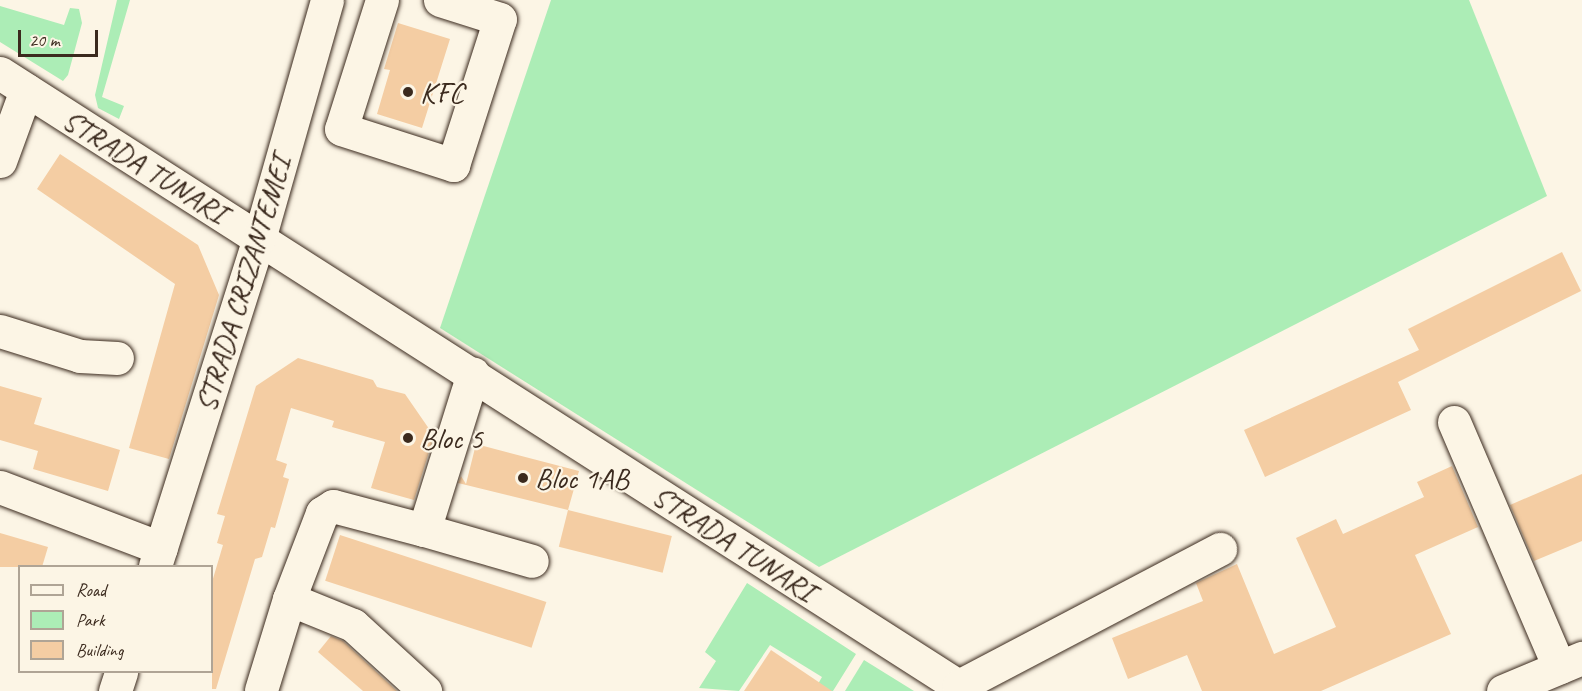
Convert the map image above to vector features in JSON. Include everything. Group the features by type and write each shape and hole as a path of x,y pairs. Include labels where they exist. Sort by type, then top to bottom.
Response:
{"street":[{"name":"STRADA CRIZANTEMEI","path":"158,557 259,239 327,0"},
{"path":"382,0 341,129 453,165 500,19 440,0"},
{"name":"STRADA TUNARI","path":"13,81 963,689"},
{"path":"0,161 13,81"},
{"path":"0,330 80,356 117,358"},
{"path":"424,530 473,374"},
{"path":"1454,422 1564,671 1503,691"},
{"path":"0,487 158,557"},
{"path":"261,690 289,599 322,513 333,506 532,561"},
{"path":"963,689 1220,549"},
{"path":"289,599 353,625 425,691"},
{"path":"115,691 121,673"}],"green space":[{"path":"117,0 130,0 102,97 124,106 119,119 98,108 95,95"},
{"path":"551,0 1469,0 1547,196 819,567 440,328"},
{"path":"0,6 64,25 70,8 79,9 82,23 68,75 63,81 0,42"},
{"path":"747,583 856,654 833,691 814,691 822,677 770,645 739,691 699,688 716,661 705,652"},
{"path":"864,660 914,691 845,691"}],"building":[{"name":"KFC","path":"398,23 450,39 422,128 377,114 390,70 384,69"},
{"path":"60,154 198,245 219,295 169,459 129,448 175,284 37,189"},
{"path":"1562,252 1581,291 1398,382 1411,410 1265,477 1244,430 1419,350 1408,329"},
{"path":"298,358 373,380 377,387 405,394 434,436 414,500 371,488 385,442 332,427 334,421 291,408 276,460 287,464 283,477 289,479 275,528 271,527 262,557 255,559 216,689 212,689 213,579 223,545 217,543 225,516 217,514 256,386"},
{"path":"0,386 42,398 34,424 120,450 108,491 33,469 38,451 0,440"},
{"name":"Bloc 1AB","path":"476,444 579,471 568,510 458,483 461,476 466,484"},
{"path":"1452,466 1478,527 1415,555 1451,634 1321,691 1202,691 1187,655 1128,679 1112,638 1203,601 1196,583 1237,564 1274,654 1336,627 1296,538 1336,519 1343,534 1424,497 1417,482"},
{"path":"1582,474 1582,541 1534,561 1510,505"},
{"path":"568,510 672,536 663,573 559,547"},
{"path":"0,533 48,547 43,565 0,567"},
{"path":"340,535 546,602 532,648 325,581"},
{"path":"331,636 343,641 397,691 363,691 318,652"},
{"path":"771,650 832,691 744,691"}],"place":[{"name":"KFC","path":"408,92"},
{"name":"Bloc 5","path":"408,438"},
{"name":"Bloc 1AB","path":"523,478"}]}
